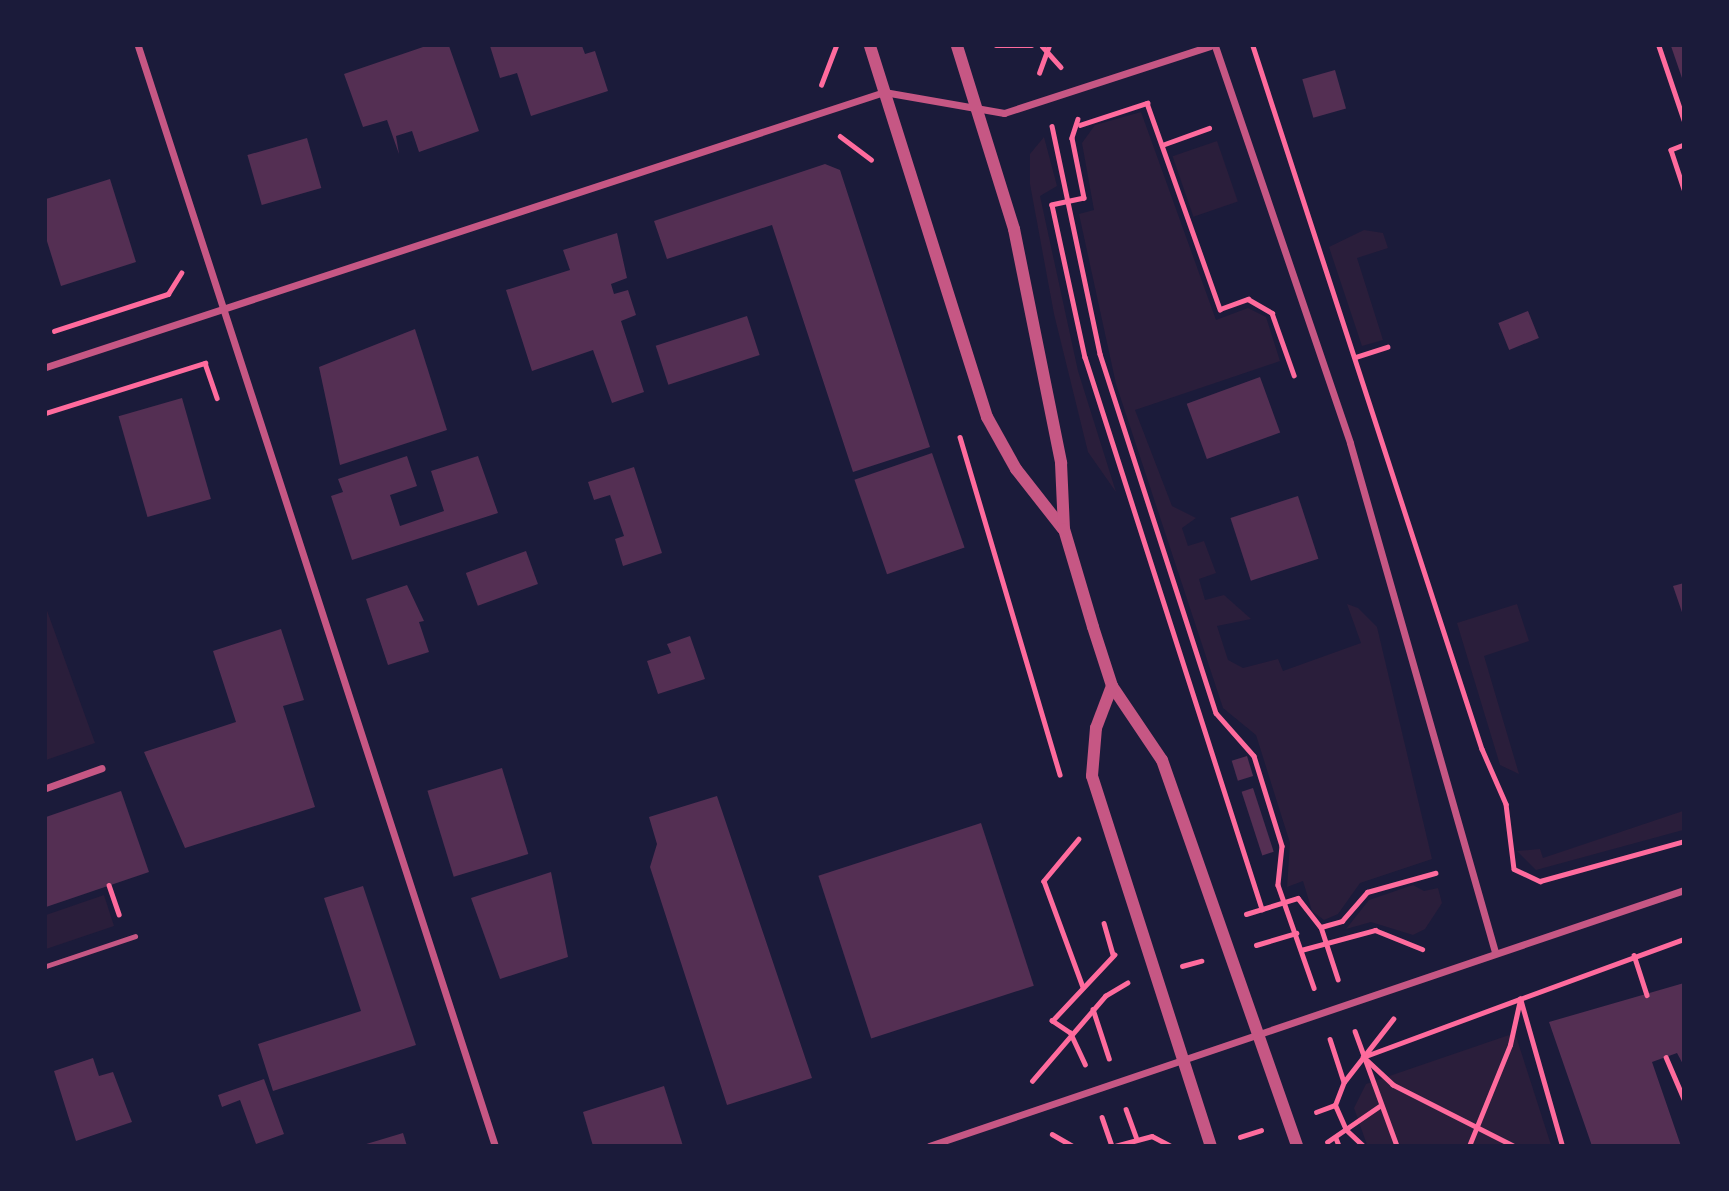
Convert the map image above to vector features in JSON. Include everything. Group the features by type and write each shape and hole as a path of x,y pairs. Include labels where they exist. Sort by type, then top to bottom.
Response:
{"street":[{"path":"138,46 495,1146"},
{"path":"870,46 987,416 1016,469 1064,529"},
{"path":"957,46 1014,229 1061,464 1064,529 1112,686 1162,760 1297,1146"},
{"path":"46,367 884,92 930,96 979,113 1004,113 1212,46 1350,443 1495,952"},
{"path":"1112,686 1096,728 1092,776 1181,1063 1211,1146"},
{"path":"46,788 102,768"},
{"path":"929,1146 1181,1063 1495,952 1684,890"}],"lane":[{"path":"46,966 135,936"}],"path":[{"path":"836,46 831,70 820,80 839,135 856,142 878,172"},
{"path":"996,46 1032,46"},
{"path":"1046,46 1069,90 1080,125"},
{"path":"1046,46 1038,65 1100,354 1216,713 1254,756 1282,846 1278,885 1301,950 1362,931 1386,931 1452,967"},
{"path":"1253,46 1482,749 1506,804 1514,869 1540,881 1684,841"},
{"path":"1659,46 1684,120"},
{"path":"1262,909 1085,358 1052,205 1084,198 1072,138 1080,125 1147,103 1220,309 1248,299 1272,313 1299,390"},
{"path":"1162,145 1209,128"},
{"path":"1684,145 1671,150 1684,189"},
{"path":"46,334 168,294 180,266"},
{"path":"1356,357 1387,347"},
{"path":"46,413 205,363 217,398"},
{"path":"959,433 1064,787"},
{"path":"1076,826 1083,852"},
{"path":"1079,839 1044,881 1083,987"},
{"path":"1321,928 1342,921 1367,892 1435,873"},
{"path":"109,885 114,899"},
{"path":"1052,1021 1113,955 1102,917"},
{"path":"1363,1056 1684,939"},
{"path":"1634,955 1647,995"},
{"path":"1012,1119 1034,1077 1093,1009 1131,981"},
{"path":"1469,1146 1510,1045 1520,999"},
{"path":"1520,999 1562,1146"},
{"path":"1363,1146 1346,1130 1335,1105 1344,1082 1396,1016"},
{"path":"1363,1056 1393,1085 1513,1146"},
{"path":"1666,1057 1683,1096"},
{"path":"1316,1146 1336,1138 1381,1105 1396,1146"},
{"path":"1115,1146 1136,1137 1152,1136 1171,1146"},
{"path":"1336,1138 1339,1146"}],"shaded area":[{"path":"1141,112 1216,320 1248,308 1266,317 1280,361 1135,410 1172,506 1196,518 1182,528 1188,546 1204,541 1216,573 1199,579 1205,600 1224,595 1251,619 1217,626 1228,660 1243,668 1278,659 1283,671 1361,643 1347,604 1358,608 1377,627 1432,859 1360,883 1338,914 1324,920 1312,911 1303,881 1287,887 1290,843 1256,735 1223,708 1116,384 1079,214 1094,210 1082,143 1095,125"},
{"path":"1044,137 1057,186 1040,196 1078,371 1116,492 1088,452 1054,314 1030,184 1030,154"},
{"path":"1217,141 1238,202 1193,217 1173,156"},
{"path":"1364,230 1383,233 1388,248 1357,258 1383,340 1362,346 1329,247"},
{"path":"1517,604 1529,641 1484,656 1519,774 1500,765 1457,623"},
{"path":"46,608 95,743 46,760"},
{"path":"1683,811 1683,830 1536,870 1517,851 1540,849 1543,858"},
{"path":"1413,885 1424,891 1438,888 1442,903 1425,929 1413,935 1371,922 1346,929 1369,900"},
{"path":"104,895 114,926 46,949 46,915"},
{"path":"1515,1033 1551,1145 1367,1145 1354,1108 1366,1084"}],"building":[{"path":"426,46 449,46 479,131 419,152 412,131 396,136 399,154 387,120 363,127 344,74"},
{"path":"490,46 582,46 585,54 595,51 608,91 531,116 517,73 500,78"},
{"path":"1671,46 1684,46 1684,81 1683,81"},
{"path":"1335,70 1346,108 1313,118 1302,79"},
{"path":"307,138 321,188 262,205 247,155"},
{"path":"825,164 840,170 930,447 853,472 772,225 667,259 654,221"},
{"path":"110,179 136,262 61,286 46,238 46,199"},
{"path":"617,233 627,278 611,284 614,294 628,290 636,315 621,321 644,392 612,403 593,350 532,371 506,290 570,270 563,250"},
{"path":"1528,311 1539,338 1509,350 1498,323"},
{"path":"747,316 760,355 668,385 656,346"},
{"path":"415,329 447,430 340,465 319,367"},
{"path":"1260,377 1280,432 1207,459 1187,404"},
{"path":"182,398 211,499 147,517 119,416"},
{"path":"932,453 965,548 887,574 854,480"},
{"path":"407,456 417,486 390,495 400,526 444,511 431,471 478,456 498,513 352,560 331,496 343,492 338,479"},
{"path":"634,467 662,553 623,566 615,539 624,536 610,495 594,500 588,482"},
{"path":"1298,496 1318,559 1251,581 1230,518"},
{"path":"526,551 538,584 478,606 466,573"},
{"path":"1684,583 1684,615 1683,615 1673,586"},
{"path":"407,585 424,621 419,622 429,652 388,665 366,599"},
{"path":"281,629 304,700 283,706 315,807 185,848 144,752 236,722 213,651"},
{"path":"690,636 705,679 658,694 647,661 671,653 667,644"},
{"path":"1247,756 1253,776 1238,781 1232,761"},
{"path":"502,768 528,854 454,877 427,791"},
{"path":"1253,788 1274,852 1262,855 1242,792"},
{"path":"121,791 149,872 46,907 46,817"},
{"path":"717,796 812,1078 727,1105 650,867 657,844 649,817"},
{"path":"981,823 1034,986 871,1038 818,876"},
{"path":"551,872 568,957 500,979 471,898"},
{"path":"363,886 416,1045 273,1091 258,1044 361,1011 324,898"},
{"path":"1684,983 1684,1066 1677,1053 1652,1062 1681,1146 1592,1146 1549,1022"},
{"path":"93,1058 99,1076 113,1072 132,1122 76,1141 54,1071"},
{"path":"264,1079 284,1134 256,1144 240,1100 222,1107 218,1095"},
{"path":"664,1086 683,1146 593,1146 583,1112"},
{"path":"403,1133 407,1146 363,1146 363,1145"}]}
